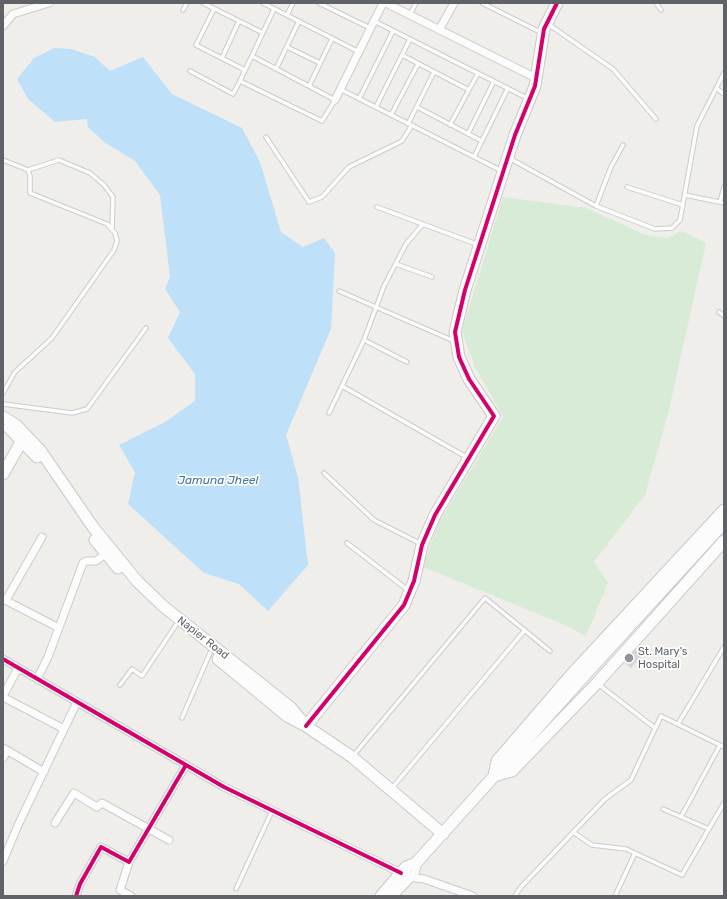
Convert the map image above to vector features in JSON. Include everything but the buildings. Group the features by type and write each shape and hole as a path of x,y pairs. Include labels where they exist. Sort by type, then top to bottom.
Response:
{"main road":[{"path":"108,552 135,587 176,625 288,716 306,726 404,605 410,591 422,545 435,515 494,416 469,379 459,357 455,332 480,245 508,157 530,99 536,78 545,29 557,3"},
{"name":"Napier Road","path":"3,417 16,425 24,439 40,450 93,527 108,552 162,606 290,707 306,726 352,757 439,831"},
{"path":"3,424 24,439 3,474"},
{"path":"494,776 497,761 571,675 724,510"},
{"path":"388,893 405,875 406,867 416,863 439,831 494,776 724,523"},
{"path":"494,776 512,772 597,683 724,541"}],"street":[{"path":"3,26 13,14 49,3"},
{"path":"335,100 374,21 385,3 536,78"},
{"path":"439,30 454,3"},
{"path":"42,537 5,600 59,628"},
{"path":"37,679 48,657 83,563 86,560 96,561 108,552"},
{"path":"3,659 224,787 405,875 424,879 473,896"},
{"path":"18,668 3,696 64,729"},
{"path":"3,861 77,702"},
{"path":"3,758 5,750 44,772"},
{"path":"131,896 120,890 129,862 186,765"},
{"path":"55,823 74,793 98,807 102,804 169,840"},
{"path":"76,896 80,884 101,847 129,862"}],"lane":[{"path":"183,10 187,3"},
{"path":"203,3 263,33"},
{"path":"263,3 359,52"},
{"path":"287,15 293,3"},
{"path":"319,3 371,29"},
{"path":"409,15 416,3"},
{"path":"482,3 545,29 613,69 656,119"},
{"path":"656,3 661,10"},
{"path":"214,8 196,45 246,70"},
{"path":"190,72 233,94 246,70 274,9"},
{"path":"222,58 239,21"},
{"path":"374,21 530,99"},
{"path":"276,69 299,22"},
{"path":"359,99 393,31"},
{"path":"309,86 332,39"},
{"path":"376,107 410,39"},
{"path":"287,47 320,63"},
{"path":"402,55 469,90"},
{"path":"240,81 322,121 335,100 252,56"},
{"path":"391,115 418,64"},
{"path":"266,137 309,202 322,197 349,168 402,141 434,72"},
{"path":"450,125 478,73"},
{"path":"508,157 596,206 655,229 672,228 680,220 697,126 724,73"},
{"path":"468,134 494,82"},
{"path":"474,157 508,88"},
{"path":"716,88 724,94"},
{"path":"340,89 504,171"},
{"path":"417,108 482,141"},
{"path":"596,206 611,167 623,145"},
{"path":"3,160 28,170 59,160 90,173 104,185 113,197 112,229"},
{"path":"3,393 15,372 52,338 114,250 117,241 112,229 107,224 30,193 30,176 28,170"},
{"path":"627,186 683,205"},
{"path":"684,195 722,202 724,187"},
{"path":"377,207 480,245"},
{"path":"329,414 364,340 384,286 406,244 423,224"},
{"path":"396,264 432,277"},
{"path":"339,291 457,342"},
{"path":"719,312 724,316"},
{"path":"3,404 72,413 87,409 146,328"},
{"path":"364,340 407,362"},
{"path":"342,386 469,458"},
{"path":"324,473 374,520 422,545"},
{"path":"347,543 410,591"},
{"path":"352,757 485,598 550,651"},
{"path":"120,685 132,669 142,676 176,625"},
{"path":"391,790 525,630"},
{"path":"678,724 724,647"},
{"path":"182,718 210,653"},
{"path":"720,654 724,658"},
{"path":"597,683 655,728"},
{"path":"515,896 521,887 605,799 631,780 661,716 722,746 681,817"},
{"path":"573,832 592,845 626,848 682,875 724,803"},
{"path":"663,809 709,829"},
{"path":"236,889 272,811"},
{"path":"615,896 635,853"}],"green space":[{"path":"503,197 586,208 646,235 667,238 682,231 706,243 668,414 645,495 594,562 608,583 586,636 565,625 423,567 438,524 503,417 475,367 462,331"}],"water":[{"name":"Jamuna Jheel","path":"54,48 71,49 95,57 110,71 143,57 172,94 242,128 260,162 281,232 303,247 324,238 335,253 331,329 286,435 298,477 308,565 268,611 239,584 204,573 128,504 135,472 119,445 165,422 195,401 195,374 168,338 180,312 165,289 170,277 160,195 135,161 104,142 88,127 87,119 55,122 28,99 17,79 34,58"}],"cycle path":[{"path":"306,726 404,605 414,581 422,545 435,515 494,416 469,379 459,357 455,332 465,290 515,135 535,86 544,29 557,3"},
{"path":"3,659 224,787 401,873"},
{"path":"76,896 80,884 101,847 129,862 186,765"}],"place":[{"name":"St. Mary's Hospital","path":"629,658"}]}
